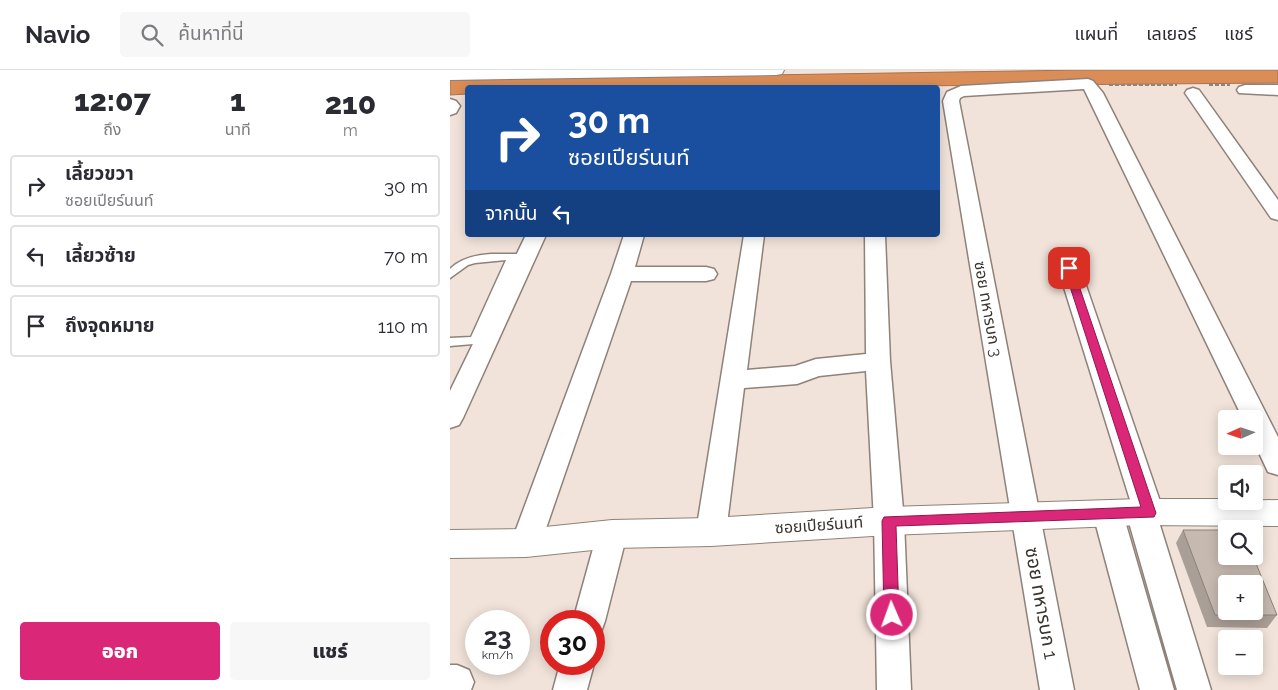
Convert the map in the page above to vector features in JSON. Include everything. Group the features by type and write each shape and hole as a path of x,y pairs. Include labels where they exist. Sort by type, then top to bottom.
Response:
{"street":[{"path":"450,75 517,72 776,70"},
{"name":"ซอย ทหารบก 3","path":"1026,516 951,101 953,95 962,91 1088,84 1095,93 1278,464"},
{"path":"1245,90 1278,90"},
{"path":"1193,93 1278,214"},
{"path":"450,104 452,106 450,110"},
{"path":"450,418 482,340 520,257 535,237"},
{"path":"526,543 622,274 633,237"},
{"path":"711,532 754,237"},
{"path":"875,237 878,361 889,521 894,690"},
{"path":"1069,268 1145,513 1194,690"},
{"path":"622,274 706,274"},
{"path":"733,380 797,375 816,368 878,361"},
{"name":"ซอยเปียร์นนท์","path":"450,544 526,543 612,534 711,532 889,521 1145,513 1278,513"},
{"path":"1108,514 1157,690"},
{"name":"ซอย ทหารบก 1","path":"1026,516 1058,690"},
{"path":"591,610 612,534"},
{"path":"570,690 574,675"}],"lane":[{"path":"450,275 461,264 472,259 520,257"},
{"path":"450,342 482,340"}],"shaded area":[{"path":"1081,70 1278,70 1278,83 940,86 465,85 465,94 450,95 450,80"}],"building":[{"path":"1183,530 1218,530 1218,565 1257,565 1261,575 1218,575 1218,615 1215,615"},
{"path":"1263,581 1277,615 1263,615"}],"route":[{"path":"892,615 889,521 1149,513 1069,268"}]}
